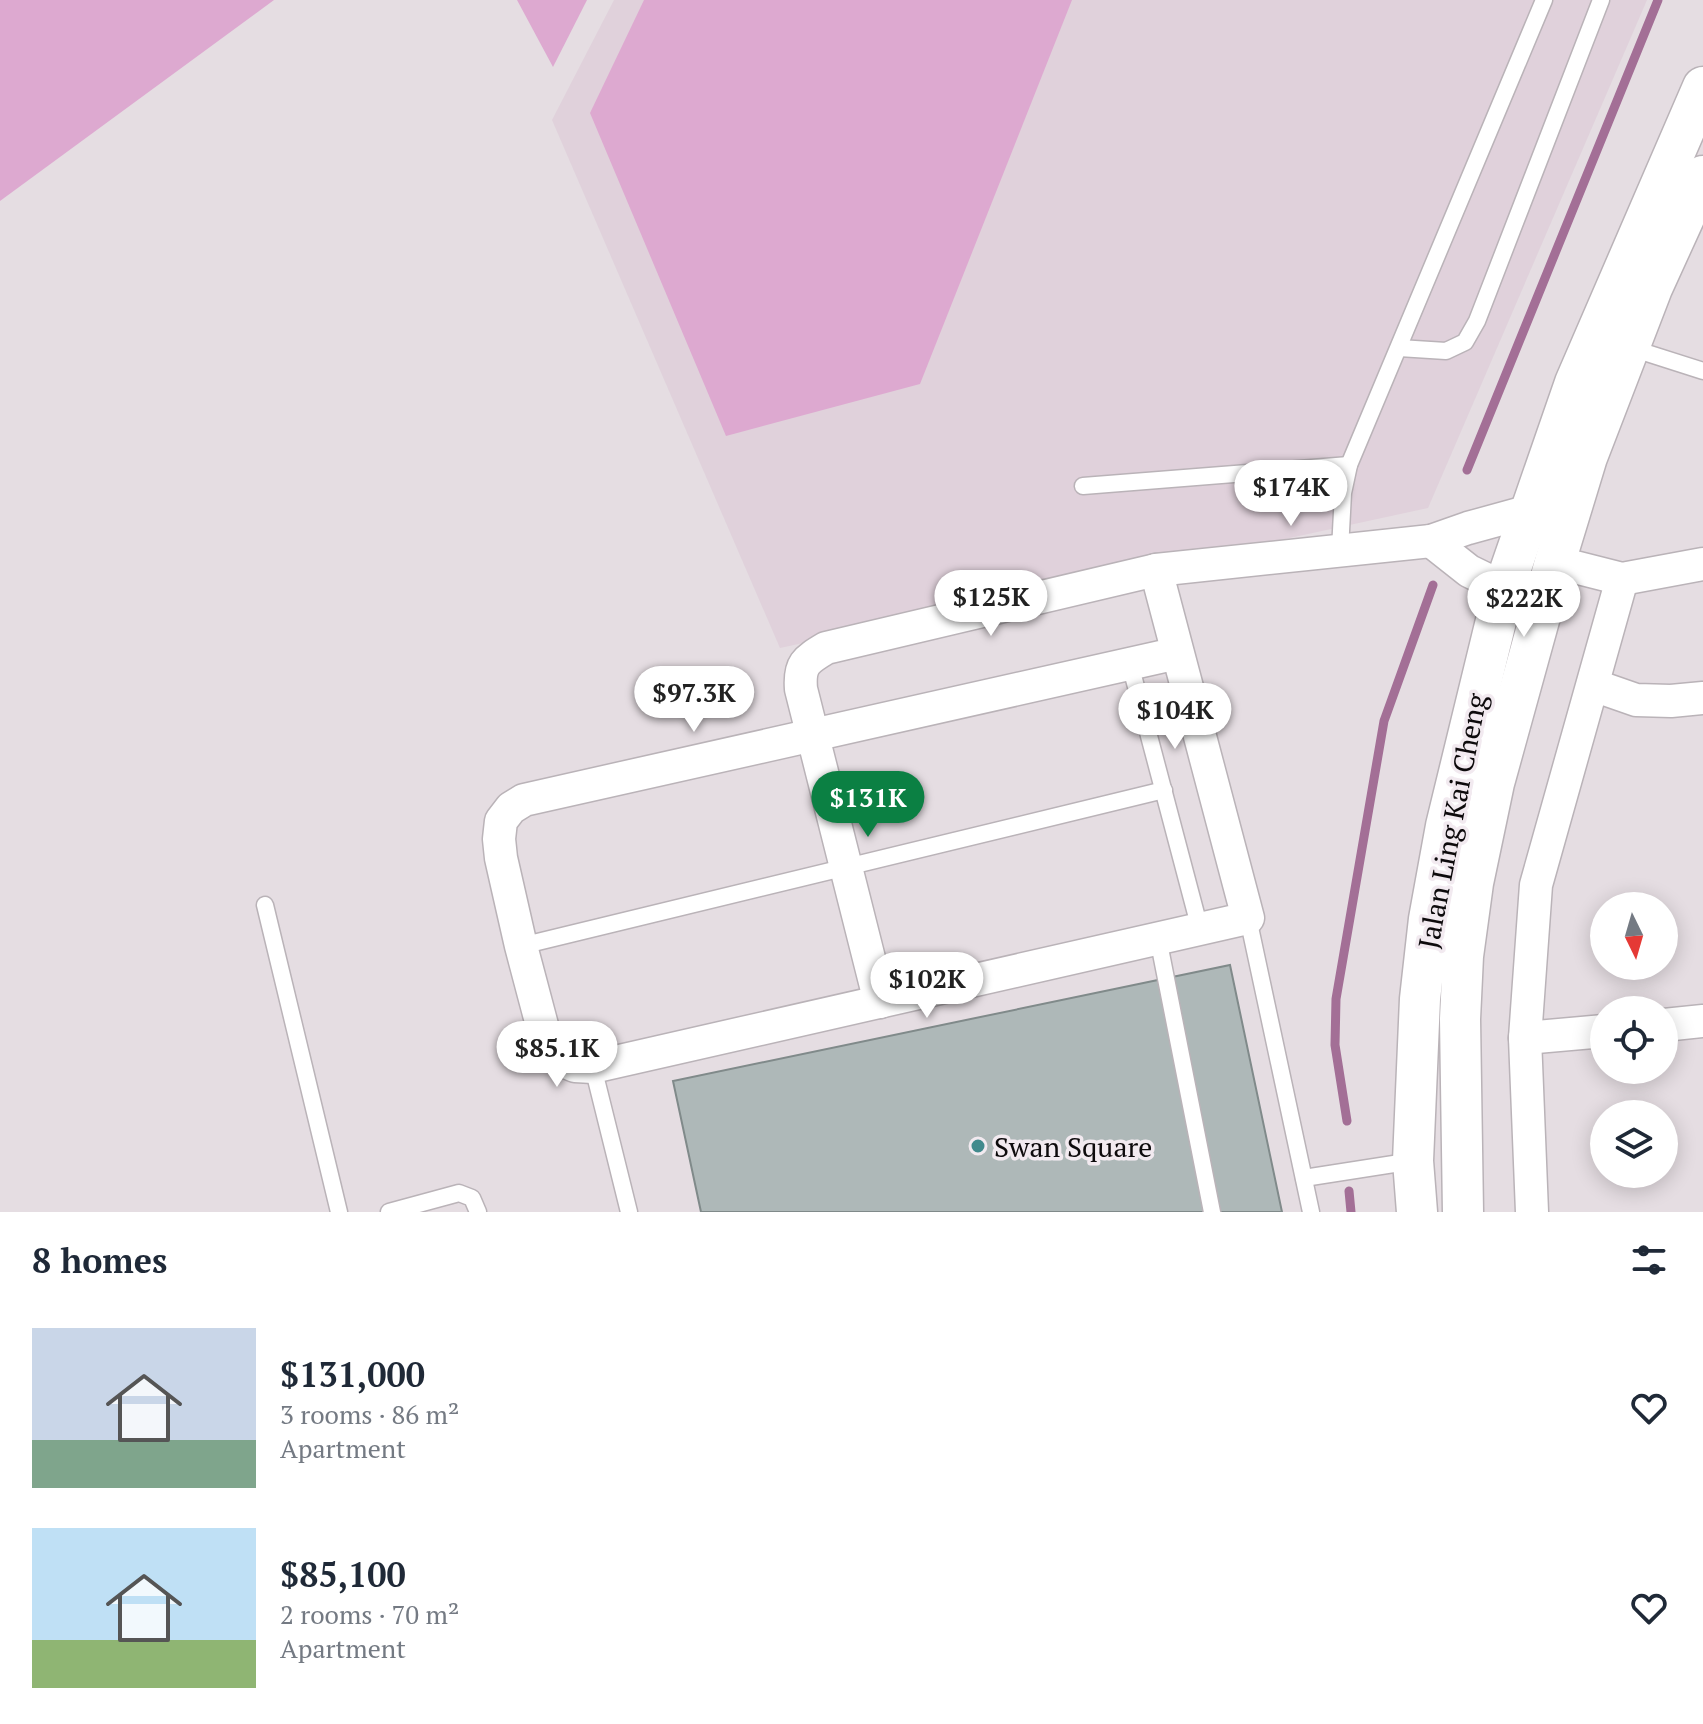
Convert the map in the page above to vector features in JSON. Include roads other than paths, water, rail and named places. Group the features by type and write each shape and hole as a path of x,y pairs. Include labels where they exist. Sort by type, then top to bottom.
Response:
{"street":[{"name":"Jalan Ling Kai Cheng","path":"1417,1212 1413,1161 1420,999 1429,919 1446,826 1504,588 1575,383 1703,87"},
{"name":"Jalan Ling Kai Cheng","path":"1463,1212 1460,1019 1463,956 1473,883 1494,783 1587,457 1652,288 1703,176"},
{"path":"880,1002 801,689 800,673 808,658 826,648 1156,570 1431,541 1530,511"},
{"path":"1431,541 1469,571 1504,588"},
{"path":"1555,562 1622,579 1703,564"},
{"path":"1156,570 1178,653 1248,918 593,1067 575,1066 561,1060 548,1048 501,858 501,821 511,808 524,800 1178,653"},
{"path":"1532,1212 1525,1038 1536,885 1622,579"},
{"path":"1593,685 1636,700 1703,698"},
{"path":"1678,1024 1703,1021"},
{"path":"1525,1038 1590,1032"}],"lane":[{"path":"1340,550 1343,493 1349,465 1544,0"},
{"path":"1399,348 1446,351 1465,342 1477,321 1601,0"},
{"path":"1628,347 1703,371"},
{"path":"1083,486 1349,465"},
{"path":"1130,664 1200,929"},
{"path":"521,946 1164,790"},
{"path":"265,905 339,1212"},
{"path":"1248,918 1311,1212"},
{"path":"1158,938 1212,1212"},
{"path":"593,1067 629,1212"},
{"path":"1304,1178 1413,1161"},
{"path":"389,1212 459,1193 472,1198 478,1212"}],"waterway":[{"path":"1467,470 1658,0"},
{"path":"1347,1121 1335,1045 1336,999 1384,721 1433,585"},
{"path":"1349,1191 1351,1212"}],"place":[{"name":"Swan Square","path":"978,1146"}]}
